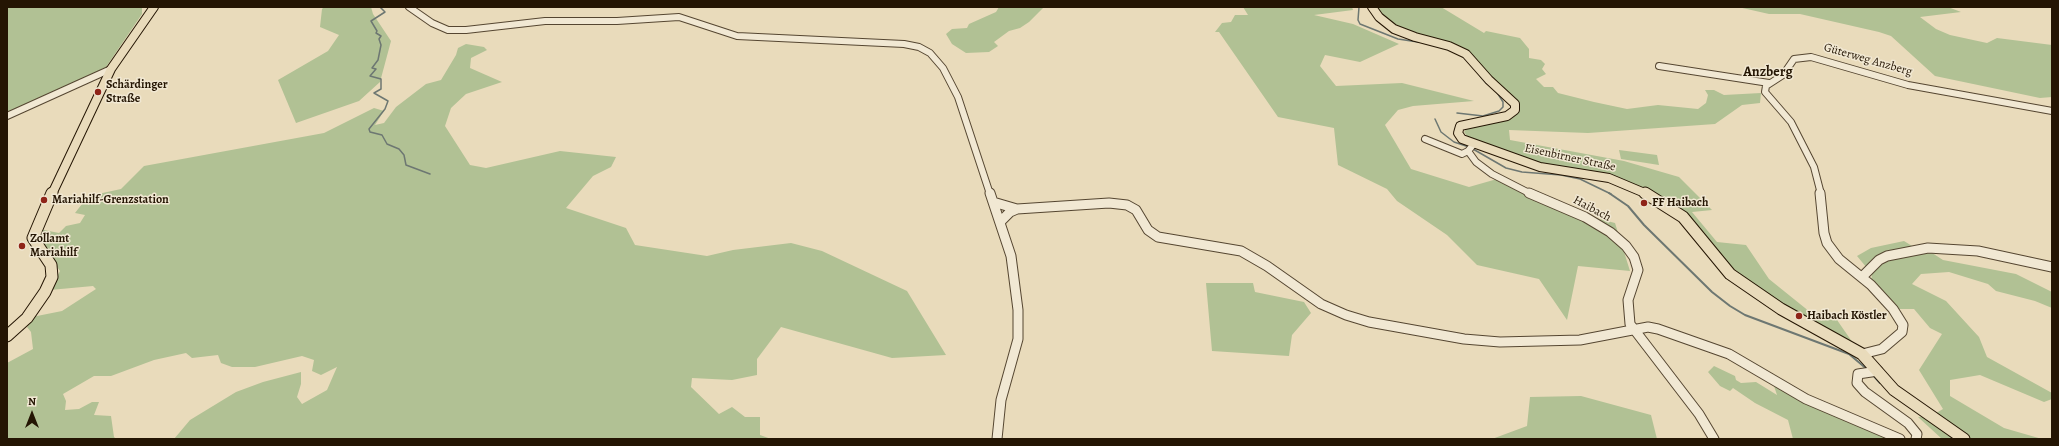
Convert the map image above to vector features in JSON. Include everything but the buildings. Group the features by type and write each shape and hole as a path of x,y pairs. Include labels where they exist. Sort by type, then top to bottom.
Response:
{"main road":[{"path":"7,336 27,318 45,292 52,277 51,265 34,241 36,226 112,69 154,7"},
{"name":"Eisenbirner Straße","path":"1372,7 1379,17 1394,29 1415,38 1449,46 1466,54 1489,80 1515,104 1515,110 1507,116 1468,123 1459,128 1458,133 1470,148 1540,167 1608,178 1650,195 1683,217 1730,274 1782,309 1862,354 1873,371 1894,390 1964,439"}],"street":[{"path":"409,7 432,23 448,30 466,30 552,20 617,20 678,17 737,36 890,43 919,47 930,52 936,59 958,97 993,202 1001,221 1011,256 1019,324 1015,356 1001,400 997,439"},
{"name":"Güterweg Anzberg","path":"1769,83 1783,75 1794,59 1811,57 1908,85 2052,111"},
{"path":"1659,66 1769,83 1765,89 1767,96 1791,122 1814,167 1821,195 1824,233 1827,243 1839,259 1863,276 1893,309 1904,329 1882,349 1862,354"},
{"path":"7,116 112,69"},
{"path":"1425,139 1462,154 1470,148"},
{"name":"Haibach","path":"1470,148 1476,162 1492,174 1543,200 1585,217 1610,232 1626,246 1634,257 1638,270 1628,306 1628,320 1634,331"},
{"path":"993,202 1017,209 1109,204 1127,205 1136,210 1148,230 1158,237 1173,241 1207,244 1241,251 1267,266 1321,304 1346,315 1370,322 1486,342 1580,340 1634,331 1648,327 1658,329 1729,354 1806,399 1900,439"},
{"path":"1001,221 1010,212 1017,209"},
{"path":"1863,276 1879,260 1920,248 1949,248 1978,251 2052,267"},
{"path":"2020,260 2052,273"},
{"path":"1634,331 1700,414 1714,439"},
{"path":"1873,371 1856,376 1857,383 1865,392 1908,423 1916,434 1916,439"}],"green space":[{"path":"7,7 142,7 142,14 104,70 7,115"},
{"path":"324,7 371,7 373,14 391,41 380,82 359,101 296,123 278,80 328,51 339,35 320,27 322,9"},
{"path":"999,7 1044,7 1029,22 1020,28 1009,31 994,42 998,46 989,52 966,53 952,44 946,34 952,29 967,28 969,24 996,12"},
{"path":"1243,7 1352,7 1353,10 1314,15 1353,24 1399,44 1360,62 1325,55 1320,66 1336,86 1402,83 1474,101 1413,106 1398,110 1385,125 1411,169 1469,187 1497,179 1545,205 1615,223 1630,271 1578,266 1567,320 1539,279 1477,265 1447,235 1397,201 1387,189 1338,165 1334,128 1278,117 1219,32 1215,32 1222,23 1231,22 1235,15 1248,15"},
{"path":"1377,7 1441,7 1484,33 1486,31 1520,38 1529,49 1529,58 1541,60 1545,64 1542,69 1546,74 1536,79 1544,87 1553,87 1558,93 1594,102 1627,109 1658,105 1698,109 1706,103 1708,95 1705,90 1714,90 1724,95 1761,93 1760,103 1742,105 1715,124 1588,133 1509,130 1510,140 1624,161 1679,177 1712,210 1692,212 1717,242 1746,245 1769,279 1810,312 1837,320 1853,343 1790,313 1718,258 1699,227 1676,206 1616,178 1546,166 1471,141 1464,132 1469,126 1519,110 1474,61 1389,23"},
{"path":"1738,7 1948,7 1961,12 1920,17 1936,29 1950,35 1987,43 1997,38 2052,45 2052,97 2040,98 1935,76 1891,36 1879,32 1800,14 1769,14"},
{"path":"466,44 484,47 487,50 471,58 470,68 502,82 466,94 451,108 445,126 470,165 486,168 560,151 616,157 611,167 593,176 566,208 626,228 635,245 707,256 733,250 791,243 822,251 907,291 946,355 892,358 781,327 757,359 757,375 732,380 692,378 691,387 719,414 732,407 745,417 760,417 760,435 771,439 174,439 190,420 236,392 263,382 301,372 301,384 297,397 302,404 327,390 337,367 321,375 312,371 314,360 302,356 255,367 232,367 221,363 218,355 192,358 186,353 154,360 111,376 94,376 63,394 66,401 65,410 79,409 92,402 99,402 94,415 111,416 114,437 116,439 7,439 7,363 33,349 31,332 27,327 32,317 62,311 96,289 93,286 50,290 60,271 47,253 39,229 59,233 66,226 80,223 85,215 75,213 82,204 98,194 121,189 144,166 324,133 374,108 384,111 375,125 384,123 396,107 426,84 441,80 456,55 458,48"},
{"path":"1619,150 1657,155 1659,165 1621,159"},
{"path":"1904,241 1917,249 1926,249 1943,260 2016,274 2052,292 2052,308 2035,301 1996,291 1988,284 1949,272 1921,274 1912,284 1946,301 1979,337 1987,357 2052,393 2052,399 2044,402 1980,375 1950,380 1950,396 2004,428 2042,439 1942,439 1918,417 1931,416 1943,409 1919,370 1942,334 1930,328 1914,309 1894,309 1871,283 1872,274 1857,256 1871,248"},
{"path":"1206,283 1253,283 1255,292 1304,302 1311,313 1292,335 1289,356 1212,351"},
{"path":"1714,366 1735,376 1736,380 1741,383 1756,382 1777,395 1774,386 1788,390 1903,439 1793,439 1788,420 1755,403 1733,388 1730,391 1720,386 1708,372"},
{"path":"1581,396 1651,415 1657,439 1492,439 1527,426 1530,397"}],"waterway":[{"path":"380,7 385,12 371,21 377,31 376,33 381,36 379,39 381,45 378,60 372,68 376,69 370,76 381,79 381,89 374,93 388,101 385,109 369,129 370,132 382,135 387,144 399,149 404,155 406,165 430,174"},
{"path":"1359,7 1358,20 1360,24 1398,39 1418,42"},
{"path":"1480,76 1486,83"},
{"path":"1457,113 1483,116 1499,111 1503,107 1503,102 1498,94"},
{"path":"1435,119 1441,132 1454,142 1469,147"},
{"path":"1473,149 1506,168 1522,172 1561,175 1580,179 1609,193"},
{"path":"1609,193 1628,206 1644,225 1712,292 1730,306 1745,315 1849,354 1868,370"},
{"path":"1872,374 1880,383"},
{"path":"1949,435 1954,439"}],"place":[{"name":"Schärdinger Straße","path":"98,92"},
{"name":"Mariahilf-Grenzstation","path":"44,200"},
{"name":"FF Haibach","path":"1644,203"},
{"name":"Zollamt Mariahilf","path":"22,246"},
{"name":"Haibach Köstler","path":"1799,316"}],"district":[{"name":"Anzberg","path":"1768,73"}]}
